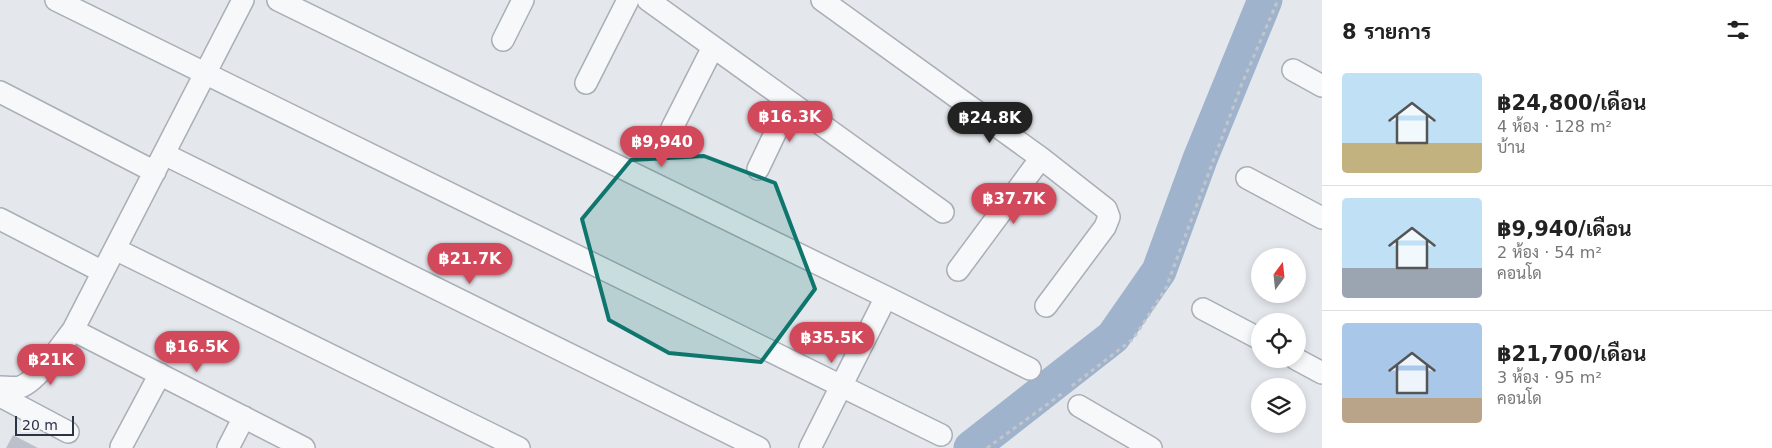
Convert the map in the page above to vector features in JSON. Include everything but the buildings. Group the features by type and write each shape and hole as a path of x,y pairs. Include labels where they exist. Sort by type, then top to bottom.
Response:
{"street":[{"path":"56,0 205,75 941,435"},
{"path":"0,386 18,387 28,383 73,330 243,0"},
{"path":"278,0 1030,369"},
{"path":"503,40 523,0"},
{"path":"586,83 628,0"},
{"path":"648,0 943,212"},
{"path":"822,0 1040,158 1106,209 1109,217 1105,228 1046,306"},
{"path":"672,128 713,47"},
{"path":"1293,70 1322,86"},
{"path":"0,92 159,163 759,448"},
{"path":"758,169 790,102"},
{"path":"958,270 1040,158"},
{"path":"1247,178 1322,218"},
{"path":"0,219 103,272"},
{"path":"115,249 519,448"},
{"path":"810,448 886,297"},
{"path":"1203,309 1251,335"},
{"path":"73,330 304,448"},
{"path":"1306,364 1322,373"},
{"path":"121,447 160,374"},
{"path":"0,393 4,398 68,432"},
{"path":"1071,395 1151,448"},
{"path":"228,448 244,417"}],"path":[{"path":"988,448 1071,395 1133,339 1166,288 1241,86 1278,0"}],"highlighted area":[{"path":"704,156 775,183 815,289 761,362 669,353 609,320 582,219 631,160"}],"waterway":[{"path":"971,448 1113,337 1159,271 1200,159 1265,0"}]}
